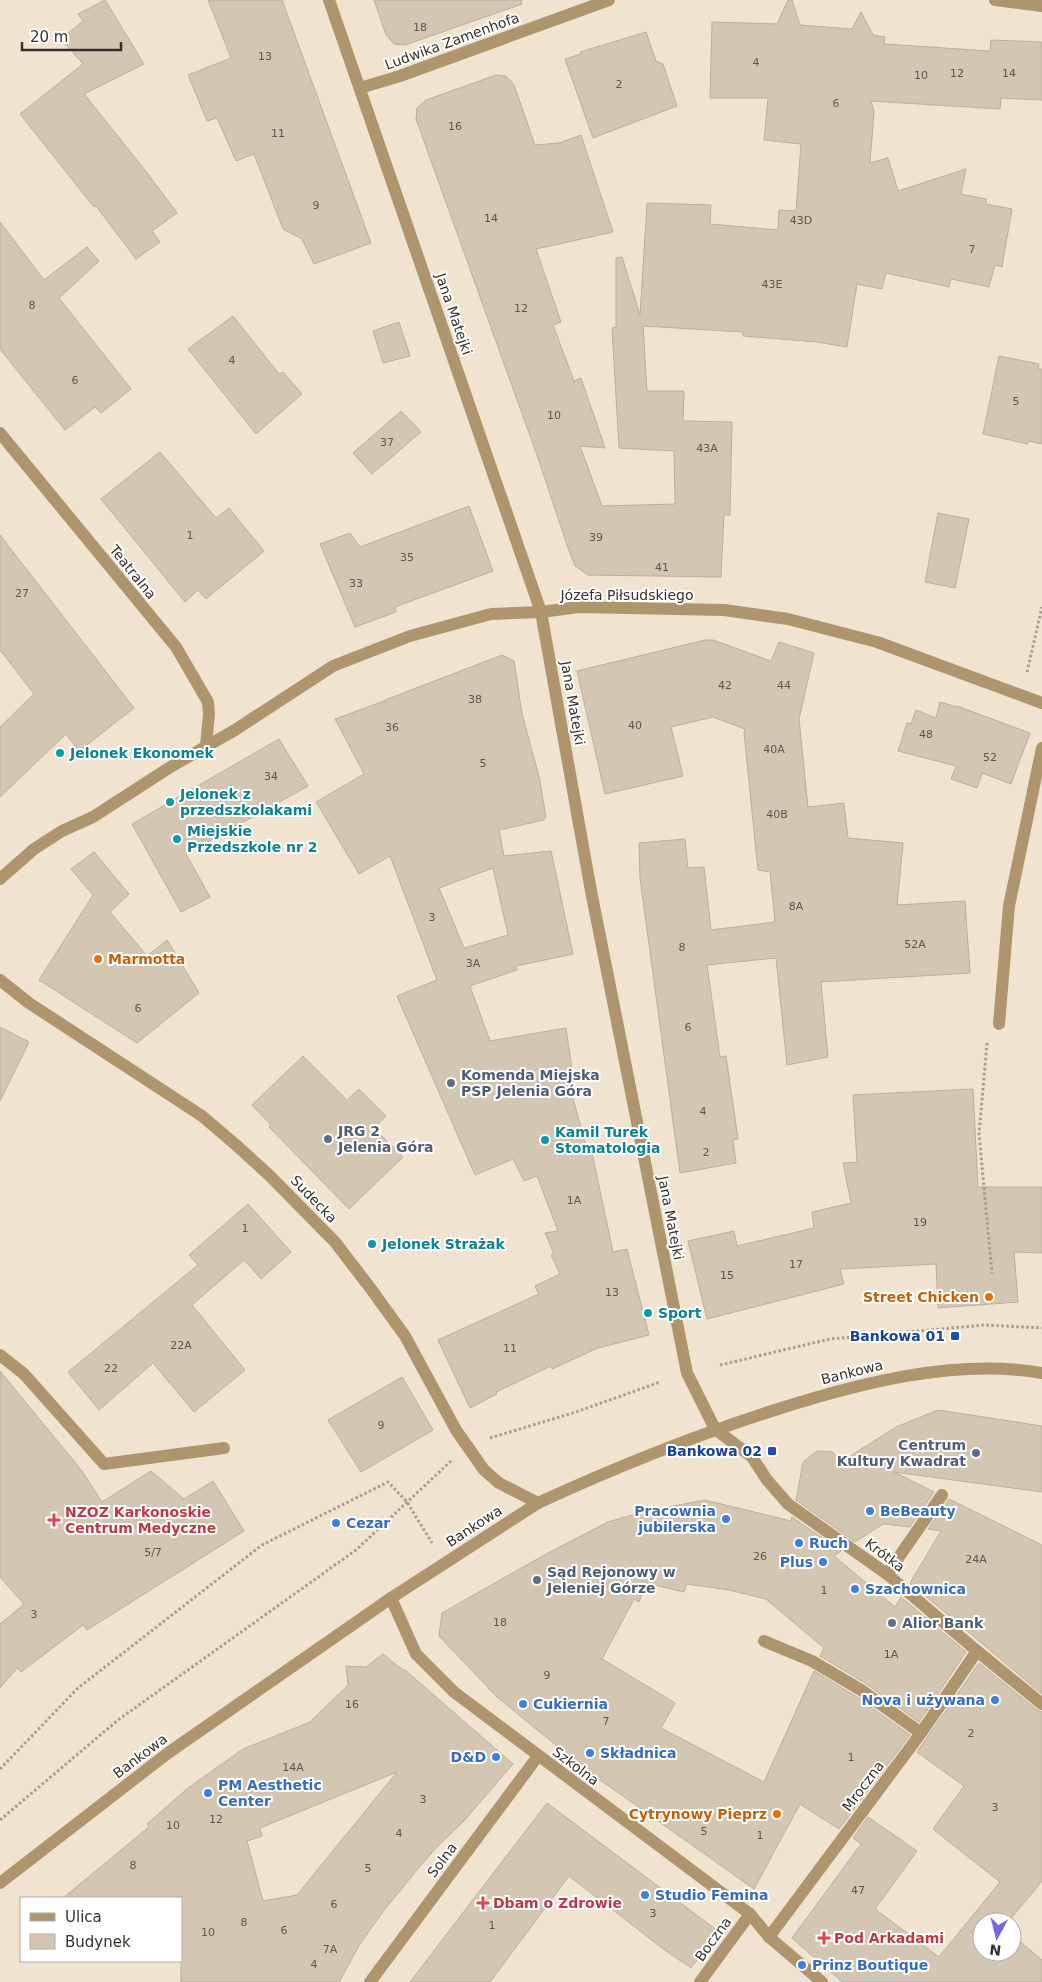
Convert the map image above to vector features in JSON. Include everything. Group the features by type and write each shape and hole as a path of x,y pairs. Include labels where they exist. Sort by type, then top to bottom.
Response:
{"street":[{"name":"Jana Matejki","path":"329,0 541,612 591,891 687,1373 715,1429"},
{"name":"Ludwika Zamenhofa","path":"360,88 400,76 609,0"},
{"path":"995,0 1042,6"},
{"name":"Teatralna","path":"0,433 176,647 208,702 209,714 206,745"},
{"name":"Józefa Piłsudskiego","path":"0,879 34,850 62,831 93,817 206,745 235,730 332,666 410,636 491,614 541,612 579,607 724,610 788,619 877,642 1042,703"},
{"path":"998,1024 1009,906 1042,748"},
{"name":"Sudecka","path":"0,980 28,1003 202,1116 269,1174 335,1242 371,1289 405,1336 456,1430 484,1470 499,1483 538,1503"},
{"path":"0,1355 24,1374 104,1464 224,1448"},
{"name":"Bankowa","path":"0,1883 168,1753 391,1598 538,1503 595,1477 715,1429 819,1396 884,1379 979,1368 1020,1369 1042,1373"},
{"name":"Krótka","path":"715,1429 752,1457 767,1480 788,1504 887,1574 1042,1704"},
{"path":"887,1574 942,1495"},
{"name":"Szkolna","path":"391,1598 416,1654 454,1692 750,1914 769,1937 822,1982"},
{"path":"764,1641 812,1661 844,1680 921,1733"},
{"name":"Mroczna","path":"769,1937 921,1733 977,1651"},
{"name":"Solna","path":"370,1982 538,1756"},
{"name":"Boczna","path":"700,1982 750,1914"}],"path":[{"path":"1021,695 1042,607"},
{"path":"720,1365 830,1339 985,1325 1042,1328"},
{"path":"484,1439 576,1412 660,1382"},
{"path":"0,1820 118,1720 356,1550 454,1459"},
{"path":"0,1769 78,1688 262,1545 388,1482 407,1502 434,1546"}],"building":[{"path":"105,0 144,64 84,94 177,213 152,231 160,242 136,259 96,206 94,207 20,114 83,64 61,39 83,21 78,14"},
{"path":"208,0 282,0 371,243 314,264 302,239 283,229 254,154 236,161 217,118 207,121 188,75 231,58"},
{"path":"374,0 521,0 522,4 405,45 394,44 386,35"},
{"path":"788,0 792,0 800,25 852,29 861,12 873,35 885,37 884,44 990,51 991,40 1042,42 1042,100 1001,98 1000,109 871,101 874,112 870,163 888,158 898,191 966,169 961,194 986,199 986,204 1012,209 1002,267 995,265 989,287 951,279 949,287 886,273 882,289 857,284 847,347 817,342 743,336 743,332 643,326 647,391 684,391 683,421 732,422 730,515 724,515 721,577 588,575 575,566 567,545 538,458 416,119 417,108 426,100 496,75 506,76 514,85 535,145 559,143 581,135 613,232 536,249 561,322 553,325 574,381 581,378 605,448 580,446 602,506 675,504 674,451 619,448 612,328 616,327 616,258 622,257 640,315 647,203 711,205 710,224 778,230 779,210 796,211 801,144 764,140 768,98 710,98 712,22 777,24"},
{"path":"646,32 656,61 663,64 677,106 593,138 565,59 581,54 580,52"},
{"path":"0,222 44,280 87,247 99,261 59,298 131,389 101,413 95,407 65,430 0,349"},
{"path":"233,316 279,374 283,372 302,394 256,434 188,349"},
{"path":"399,322 410,356 383,363 373,331"},
{"path":"999,356 1039,364 1038,369 1042,369 1042,444 1028,441 1028,444 983,434"},
{"path":"401,411 421,432 372,474 353,453"},
{"path":"160,452 216,518 229,508 264,551 206,599 198,590 185,602 101,499"},
{"path":"469,506 493,571 395,607 396,612 355,627 320,544 350,533 360,547"},
{"path":"938,513 969,519 955,588 925,582"},
{"path":"0,535 134,708 79,751 66,734 0,797 0,727 34,694 0,650"},
{"path":"705,640 713,640 771,661 779,642 814,653 799,719 808,807 844,803 848,838 903,843 897,905 965,901 970,973 821,982 828,1057 787,1065 776,958 707,965 720,1057 726,1056 738,1139 733,1140 736,1163 680,1173 640,878 639,843 685,839 688,868 704,867 711,930 775,922 770,872 758,870 745,729 713,717 671,727 683,776 605,794 577,671"},
{"path":"502,655 514,661 522,714 539,776 546,817 544,820 499,830 504,856 551,851 573,954 516,966 517,970 470,986 490,1041 566,1028 575,1090 571,1091 587,1149 591,1148 613,1252 627,1249 649,1335 598,1348 552,1369 551,1366 496,1392 497,1394 470,1408 438,1340 539,1294 535,1286 560,1274 551,1255 554,1254 545,1233 558,1231 537,1176 524,1181 513,1159 475,1175 397,996 437,980 390,856 359,874 316,802 364,774 335,719 384,701 385,703 385,700","holes":["493,868 508,935 464,948 439,888"]},
{"path":"940,702 957,706 1030,733 1011,784 982,773 977,788 951,779 956,766 898,751 907,723 911,724 916,710 936,718"},
{"name":"Miejskie Przedszkole nr 2","path":"279,739 308,786 186,854 210,897 181,912 132,824"},
{"path":"94,852 129,894 110,912 147,956 167,940 199,993 137,1043 39,980 93,895 71,869"},
{"path":"0,1027 29,1042 0,1101"},
{"path":"303,1056 347,1100 359,1089 386,1116 374,1128 403,1157 349,1209 269,1127 271,1125 252,1105"},
{"path":"973,1089 978,1187 1042,1187 1042,1253 1014,1252 1018,1302 938,1308 936,1264 840,1269 844,1284 707,1319 688,1241 734,1231 737,1246 814,1228 812,1212 851,1203 843,1163 857,1162 853,1095"},
{"path":"248,1204 291,1252 261,1279 244,1260 192,1305 245,1370 194,1412 153,1363 99,1410 68,1372 198,1265 189,1255"},
{"path":"0,1371 82,1471 102,1502 151,1471 184,1499 213,1481 244,1531 87,1630 83,1625 21,1672 17,1668 0,1688 0,1624 24,1604 0,1577"},
{"path":"402,1377 433,1430 361,1472 328,1420"},
{"path":"938,1410 1042,1426 1042,1492 894,1472 934,1492 910,1527 883,1524 855,1542 796,1500 803,1462 817,1451 833,1452 841,1462 896,1427"},
{"path":"949,1499 1042,1545 1042,1694 910,1583 941,1531 928,1529"},
{"path":"705,1500 791,1521 792,1517 841,1551 834,1556 895,1607 901,1597 966,1652 919,1722 865,1683 820,1656 824,1648 766,1599 729,1590 687,1584 684,1592 646,1583 639,1602 634,1599 602,1659 675,1703 661,1728 764,1782 814,1671 857,1697 910,1735 839,1829 800,1804 754,1889 573,1759 497,1697 439,1636 442,1613 546,1554 608,1522 646,1511"},
{"path":"383,1654 405,1670 513,1764 463,1822 437,1847 382,1913 360,1944 339,1982 181,1982 182,1897 64,1897 149,1827 147,1824 188,1788 243,1749 310,1722 348,1685 346,1666 366,1667","holes":["397,1772 297,1895 263,1901 247,1841 262,1836 260,1828"]},
{"path":"979,1663 1042,1712 1042,1881 1016,1912 976,1912 1000,1882 933,1829 964,1786 917,1752"},
{"path":"547,1803 718,1931 691,1968 569,1876 490,1982 410,1982"},
{"path":"868,1817 917,1851 875,1909 939,1957 972,1916 972,1962 1022,1962 1022,1943 1042,1960 1042,1982 842,1982 792,1938 861,1844 853,1838"}],"place":[{"name":"Jelonek Ekonomek","path":"60,753"},
{"name":"Jelonek z przedszkolakami","path":"170,802"},
{"name":"Miejskie Przedszkole nr 2","path":"177,839"},
{"name":"Marmotta","path":"98,959"},
{"name":"Komenda Miejska PSP Jelenia Góra","path":"451,1083"},
{"name":"JRG 2 Jelenia Góra","path":"328,1139"},
{"name":"Kamil Turek Stomatologia","path":"545,1140"},
{"name":"Jelonek Strażak","path":"372,1244"},
{"name":"Street Chicken","path":"989,1297"},
{"name":"Sport","path":"648,1313"},
{"name":"Bankowa 01","path":"955,1336"},
{"name":"Bankowa 02","path":"772,1451"},
{"name":"Centrum Kultury Kwadrat","path":"976,1453"},
{"name":"BeBeauty","path":"870,1511"},
{"name":"Pracownia jubilerska","path":"726,1519"},
{"name":"NZOZ Karkonoskie Centrum Medyczne","path":"54,1520"},
{"name":"Cezar","path":"336,1523"},
{"name":"Ruch","path":"799,1543"},
{"name":"Plus","path":"823,1562"},
{"name":"Sąd Rejonowy w Jeleniej Górze","path":"537,1580"},
{"name":"Szachownica","path":"855,1589"},
{"name":"Alior Bank","path":"892,1623"},
{"name":"Nova i używana","path":"995,1700"},
{"name":"Cukiernia","path":"523,1704"},
{"name":"Składnica","path":"590,1753"},
{"name":"D&D","path":"496,1757"},
{"name":"PM Aesthetic Center","path":"208,1793"},
{"name":"Cytrynowy Pieprz","path":"777,1814"},
{"name":"Studio Femina","path":"645,1895"},
{"name":"Dbam o Zdrowie","path":"483,1903"},
{"name":"Pod Arkadami","path":"824,1938"},
{"name":"Prinz Boutique","path":"802,1965"}]}
